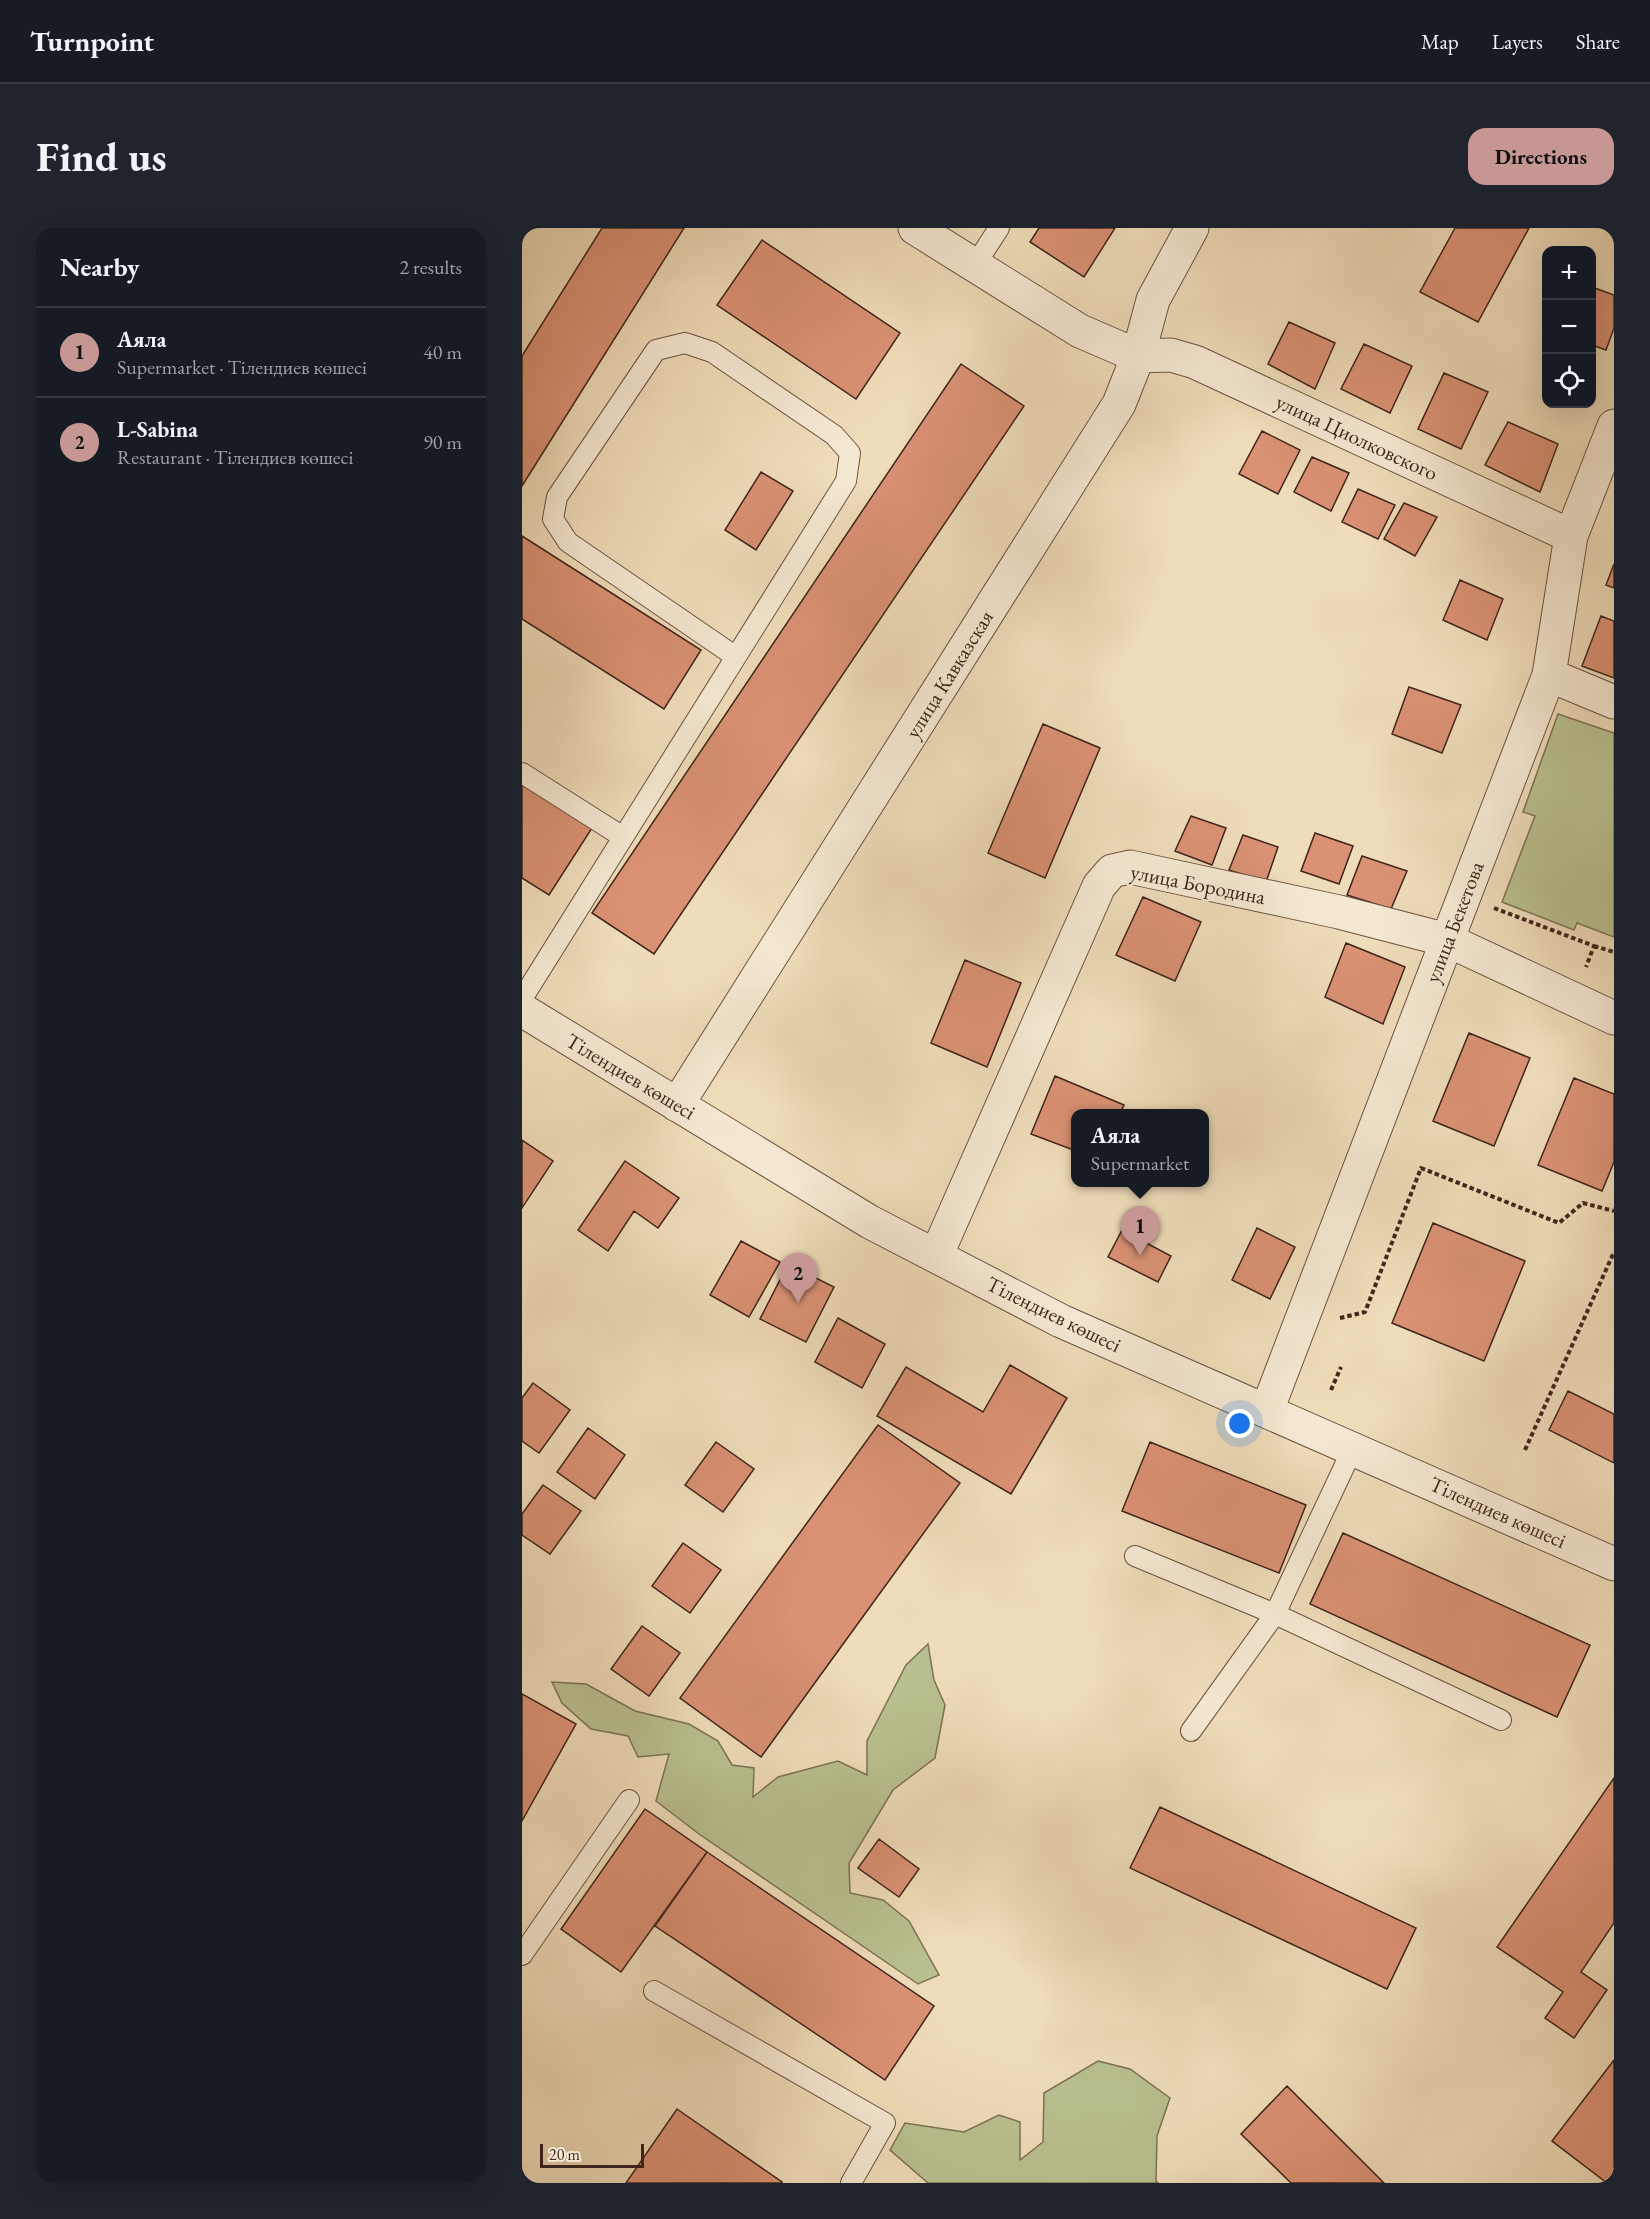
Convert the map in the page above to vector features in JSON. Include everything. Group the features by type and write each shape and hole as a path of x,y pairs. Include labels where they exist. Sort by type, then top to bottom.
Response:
{"street":[{"path":"915,228 1080,331 1138,356"},
{"name":"улица Кавказская","path":"677,1105 1113,414 1138,356 1153,300 1192,228"},
{"name":"улица Циолковского","path":"1138,356 1172,355 1195,362 1571,536"},
{"name":"улица Бекетова","path":"1267,1410 1549,675 1571,536 1614,426"},
{"path":"1549,675 1614,702"},
{"name":"улица Бородина","path":"936,1256 1099,886 1112,872 1130,867 1339,912 1447,940 1614,1018"},
{"name":"Тілендиев көшесі","path":"522,1010 870,1222 1061,1321 1614,1564"}],"lane":[{"path":"975,265 999,228"},
{"path":"522,999 622,837 736,657 846,481 850,453 834,435 712,352 685,343 656,350 557,497 553,519 568,542 736,657"},
{"path":"522,773 622,837"},
{"path":"1191,1731 1275,1614 1353,1448"},
{"path":"1135,1556 1275,1614 1501,1720"},
{"path":"522,1955 629,1800"},
{"path":"654,1991 885,2123 851,2183"}],"path":[{"path":"1495,896 1492,907 1614,952"},
{"path":"1585,971 1594,946"},
{"path":"1329,1321 1365,1312 1421,1168 1559,1224 1583,1203 1614,1211"},
{"path":"1525,1450 1614,1252"},
{"path":"1331,1390 1341,1367"}],"green space":[{"path":"1558,714 1614,733 1614,937 1577,923 1574,930 1502,902 1535,816 1523,812"},
{"path":"928,1644 934,1680 945,1705 935,1758 893,1790 849,1863 850,1893 883,1900 909,1921 939,1975 918,1984 699,1834 656,1801 669,1754 638,1757 628,1736 591,1729 562,1703 552,1682 586,1684 635,1711 689,1724 718,1741 732,1765 754,1768 753,1797 778,1777 838,1761 867,1775 867,1741 906,1665"},
{"path":"1098,2061 1130,2069 1170,2098 1157,2136 1156,2181 1158,2183 928,2183 890,2150 905,2123 964,2132 999,2115 1020,2122 1020,2160 1043,2142 1044,2093"}],"building":[{"path":"602,228 684,228 522,486 522,356"},
{"path":"1039,228 1115,228 1084,277 1030,242"},
{"path":"1455,228 1529,228 1478,322 1420,292"},
{"path":"762,240 900,333 856,399 717,305"},
{"path":"1596,288 1614,295 1614,328 1606,350 1596,346"},
{"path":"1289,322 1335,343 1315,389 1268,364"},
{"path":"1364,344 1412,366 1390,413 1341,389"},
{"path":"961,364 1024,406 654,954 592,913"},
{"path":"1444,373 1488,392 1461,449 1418,429"},
{"path":"1508,422 1558,444 1540,492 1485,465"},
{"path":"1262,431 1300,450 1278,494 1239,474"},
{"path":"1312,457 1349,473 1331,511 1294,492"},
{"path":"761,472 793,491 756,550 725,530"},
{"path":"1358,489 1395,505 1378,539 1342,522"},
{"path":"1404,503 1437,517 1415,556 1384,539"},
{"path":"522,536 701,650 664,709 522,619"},
{"path":"1614,564 1614,588 1606,585"},
{"path":"1460,580 1503,599 1487,640 1443,620"},
{"path":"1601,616 1614,621 1614,678 1582,666"},
{"path":"1409,687 1461,705 1442,753 1392,734"},
{"path":"1043,724 1100,748 1045,878 988,853"},
{"path":"522,784 592,828 549,895 522,878"},
{"path":"1191,816 1226,828 1212,865 1175,851"},
{"path":"1315,833 1353,846 1339,884 1301,871"},
{"path":"1243,835 1278,847 1266,882 1229,870"},
{"path":"1362,856 1407,871 1391,909 1347,895"},
{"path":"1143,897 1201,922 1175,981 1116,955"},
{"path":"1346,943 1405,967 1383,1024 1325,997"},
{"path":"965,960 1021,983 987,1067 931,1043"},
{"path":"1469,1033 1530,1058 1494,1146 1433,1121"},
{"path":"1055,1076 1124,1105 1122,1109 1071,1109 1071,1149 1031,1134"},
{"path":"1574,1078 1614,1094 1614,1162 1602,1191 1538,1165"},
{"path":"522,1140 553,1161 522,1208"},
{"path":"625,1161 679,1198 658,1228 634,1211 608,1251 578,1230"},
{"path":"1433,1223 1525,1261 1484,1361 1392,1323"},
{"path":"1257,1228 1295,1247 1270,1299 1232,1280"},
{"path":"1122,1230 1171,1256 1158,1282 1108,1257"},
{"path":"741,1241 780,1262 749,1317 710,1295"},
{"path":"788,1264 834,1287 806,1342 760,1319"},
{"path":"838,1318 885,1344 862,1388 815,1362"},
{"path":"1010,1365 1067,1398 1011,1494 877,1416 906,1367 983,1412"},
{"path":"533,1383 570,1410 539,1453 522,1441 522,1398"},
{"path":"1568,1391 1614,1414 1614,1463 1549,1430"},
{"path":"878,1425 960,1483 761,1757 680,1698"},
{"path":"588,1428 625,1455 595,1499 557,1472"},
{"path":"716,1442 754,1469 723,1512 685,1485"},
{"path":"1150,1442 1306,1505 1279,1573 1122,1511"},
{"path":"543,1485 581,1511 550,1554 522,1535 522,1514"},
{"path":"1343,1533 1590,1645 1557,1717 1310,1604"},
{"path":"683,1543 721,1570 690,1613 652,1586"},
{"path":"642,1626 680,1653 649,1696 611,1669"},
{"path":"522,1694 576,1724 522,1821"},
{"path":"1614,1778 1614,1923 1581,1972 1607,1990 1574,2038 1545,2018 1563,1992 1497,1947"},
{"path":"1160,1807 1416,1928 1387,1989 1130,1868"},
{"path":"645,1809 707,1852 621,1972 561,1929"},
{"path":"879,1839 919,1869 899,1897 858,1868"},
{"path":"707,1852 934,2006 885,2080 655,1926"},
{"path":"1614,2060 1614,2183 1607,2183 1552,2141"},
{"path":"1287,2086 1384,2183 1291,2183 1241,2134"},
{"path":"677,2109 782,2182 782,2183 626,2183"}],"place":[{"name":"Аяла","path":"1140,1256"},
{"name":"L-Sabina","path":"798,1303"}]}
